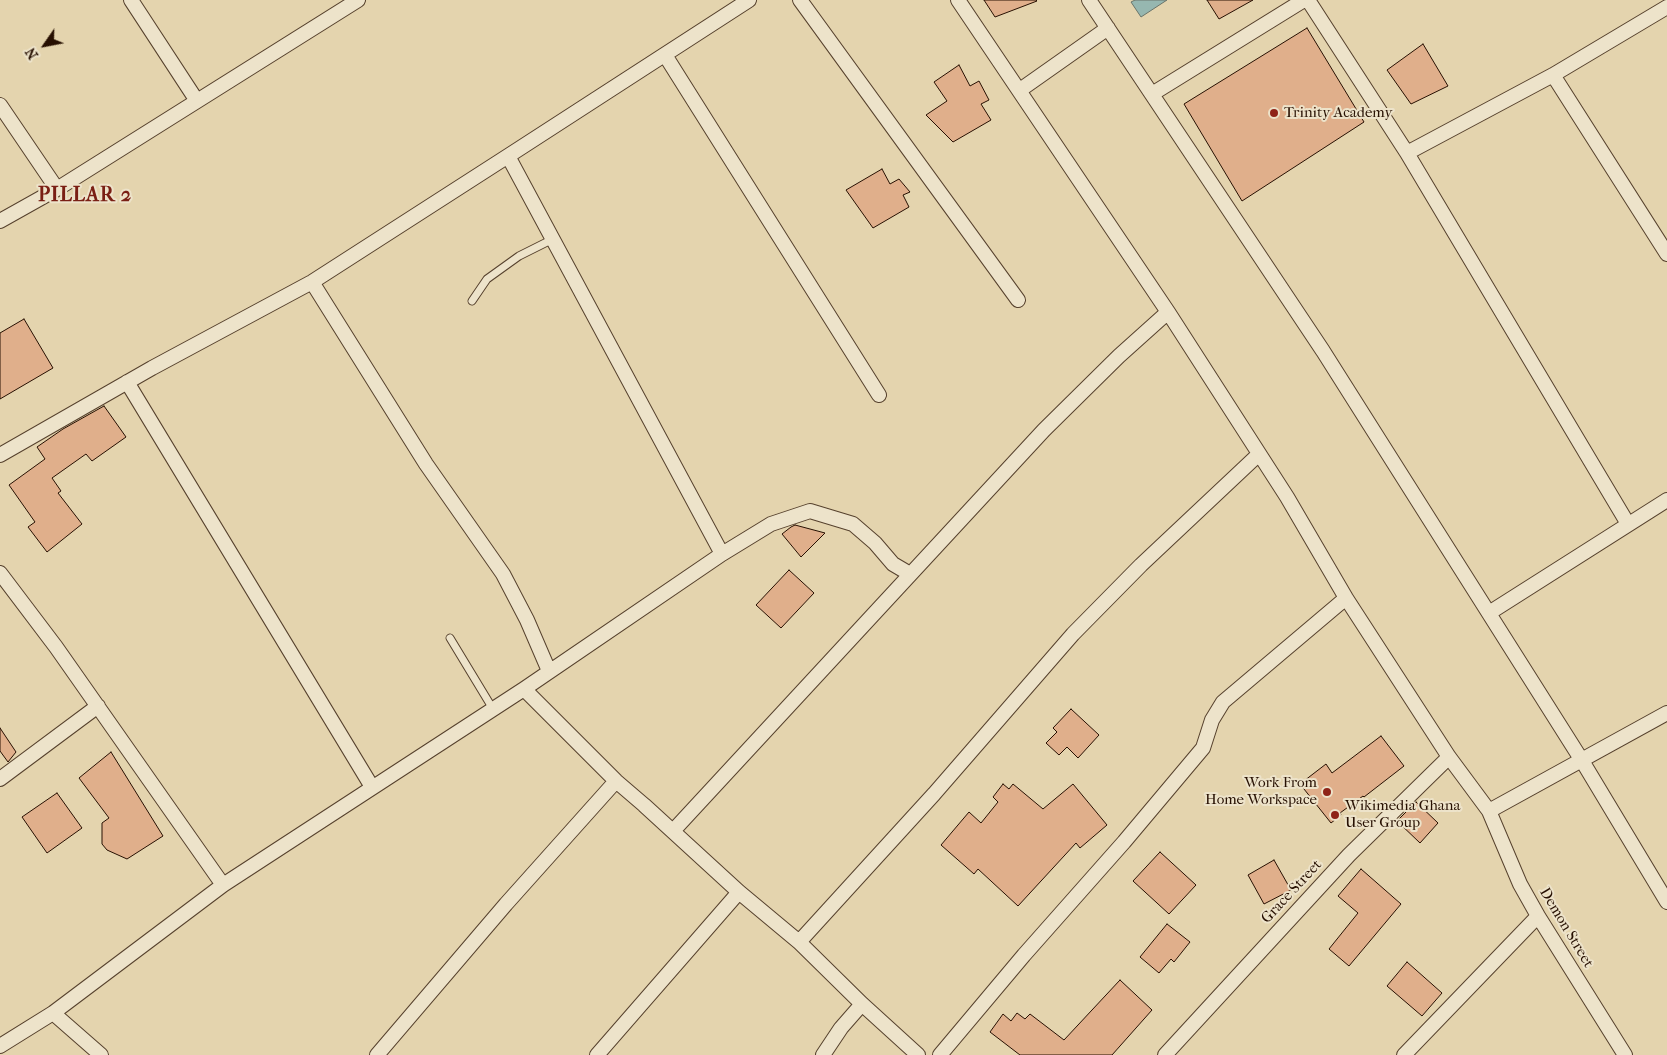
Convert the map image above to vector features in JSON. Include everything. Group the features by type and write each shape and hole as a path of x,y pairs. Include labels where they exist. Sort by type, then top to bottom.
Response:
{"street":[{"path":"131,0 197,101"},
{"path":"0,221 56,189 358,0"},
{"path":"0,455 127,382 312,282 749,0"},
{"path":"800,0 1018,300"},
{"name":"Demon Street","path":"958,0 1168,312 1287,497 1346,598 1449,756 1489,811 1520,884 1625,1055"},
{"path":"1090,0 1323,350 1581,759 1667,902"},
{"path":"1152,94 1304,0"},
{"path":"1308,0 1407,153 1628,524"},
{"path":"1407,153 1553,75 1667,7"},
{"path":"1020,90 1108,28"},
{"path":"665,54 879,394"},
{"path":"1553,75 1667,254"},
{"path":"0,105 56,189"},
{"path":"508,156 722,554"},
{"path":"312,282 426,464 503,574 527,620 549,671"},
{"path":"674,831 1044,430 1119,356 1168,312"},
{"path":"127,382 372,787"},
{"path":"799,942 934,794 1073,634 1141,565 1259,454"},
{"path":"1489,613 1667,500"},
{"path":"0,1046 53,1013 223,885 524,689 722,554 771,524 810,511 853,524 875,543 893,564 910,574"},
{"path":"0,573 98,706 223,885"},
{"path":"940,1055 1203,748 1212,720 1223,702 1346,598"},
{"path":"524,689 616,781 674,831 739,892 799,942 862,1004 918,1055"},
{"path":"0,779 98,706"},
{"path":"1489,811 1667,713"},
{"name":"Grace Street","path":"1166,1055 1349,855 1449,756"},
{"path":"377,1055 506,904 616,781"},
{"path":"597,1055 739,892"},
{"path":"1404,1055 1538,916"},
{"path":"822,1055 841,1028 862,1004"},
{"path":"53,1013 101,1055"}],"lane":[{"path":"472,300 487,279 519,256 553,239"},
{"path":"450,638 493,709"}],"water":[{"path":"1135,0 1167,0 1141,17 1131,2"}],"building":[{"path":"984,0 1036,0 1037,1 995,17"},
{"path":"1207,0 1253,0 1219,19"},
{"name":"Trinity Academy","path":"1307,28 1364,122 1242,201 1184,104"},
{"path":"1423,44 1448,86 1411,104 1387,70"},
{"path":"959,65 970,86 979,81 989,100 981,104 991,120 953,142 926,115 947,101 934,82"},
{"path":"882,169 890,184 899,179 910,192 903,195 909,207 873,228 846,190"},
{"path":"24,319 53,368 0,399 0,333"},
{"path":"104,406 126,437 92,461 86,454 52,478 61,491 58,493 82,524 47,552 28,527 35,522 9,485 45,459 37,447 63,429"},
{"path":"795,525 825,533 801,557 782,534"},
{"path":"789,570 814,593 781,628 756,605"},
{"path":"1071,709 1099,735 1078,758 1067,747 1059,755 1046,743 1057,732 1053,728"},
{"path":"0,728 16,752 8,762 0,751"},
{"path":"1381,736 1404,766 1340,813 1341,815 1331,823 1300,784 1326,764 1332,773"},
{"path":"111,752 163,836 127,859 107,850 102,844 102,823 109,818 79,778"},
{"path":"1003,784 1009,789 1013,784 1043,809 1073,784 1107,825 1080,848 1076,843 1018,906 978,869 974,874 941,845 969,812 981,823 998,802 993,797"},
{"path":"57,793 82,828 47,853 22,817"},
{"path":"1416,802 1438,823 1420,843 1397,821"},
{"path":"1160,852 1196,885 1169,914 1133,881"},
{"path":"1274,860 1291,890 1264,904 1248,875"},
{"path":"1361,869 1401,904 1349,966 1329,949 1358,913 1338,896"},
{"path":"1167,924 1190,942 1174,962 1171,959 1159,973 1140,957"},
{"path":"1407,962 1442,993 1422,1016 1387,986"},
{"path":"1120,980 1152,1010 1112,1055 1020,1055 990,1032 1003,1014 1011,1021 1017,1013 1025,1019 1030,1014 1064,1040"}],"place":[{"name":"Trinity Academy","path":"1274,113"},
{"name":"Work From Home Workspace","path":"1327,792"},
{"name":"Wikimedia Ghana User Group","path":"1335,815"}],"district":[{"name":"PILLAR 2","path":"85,196"}]}
